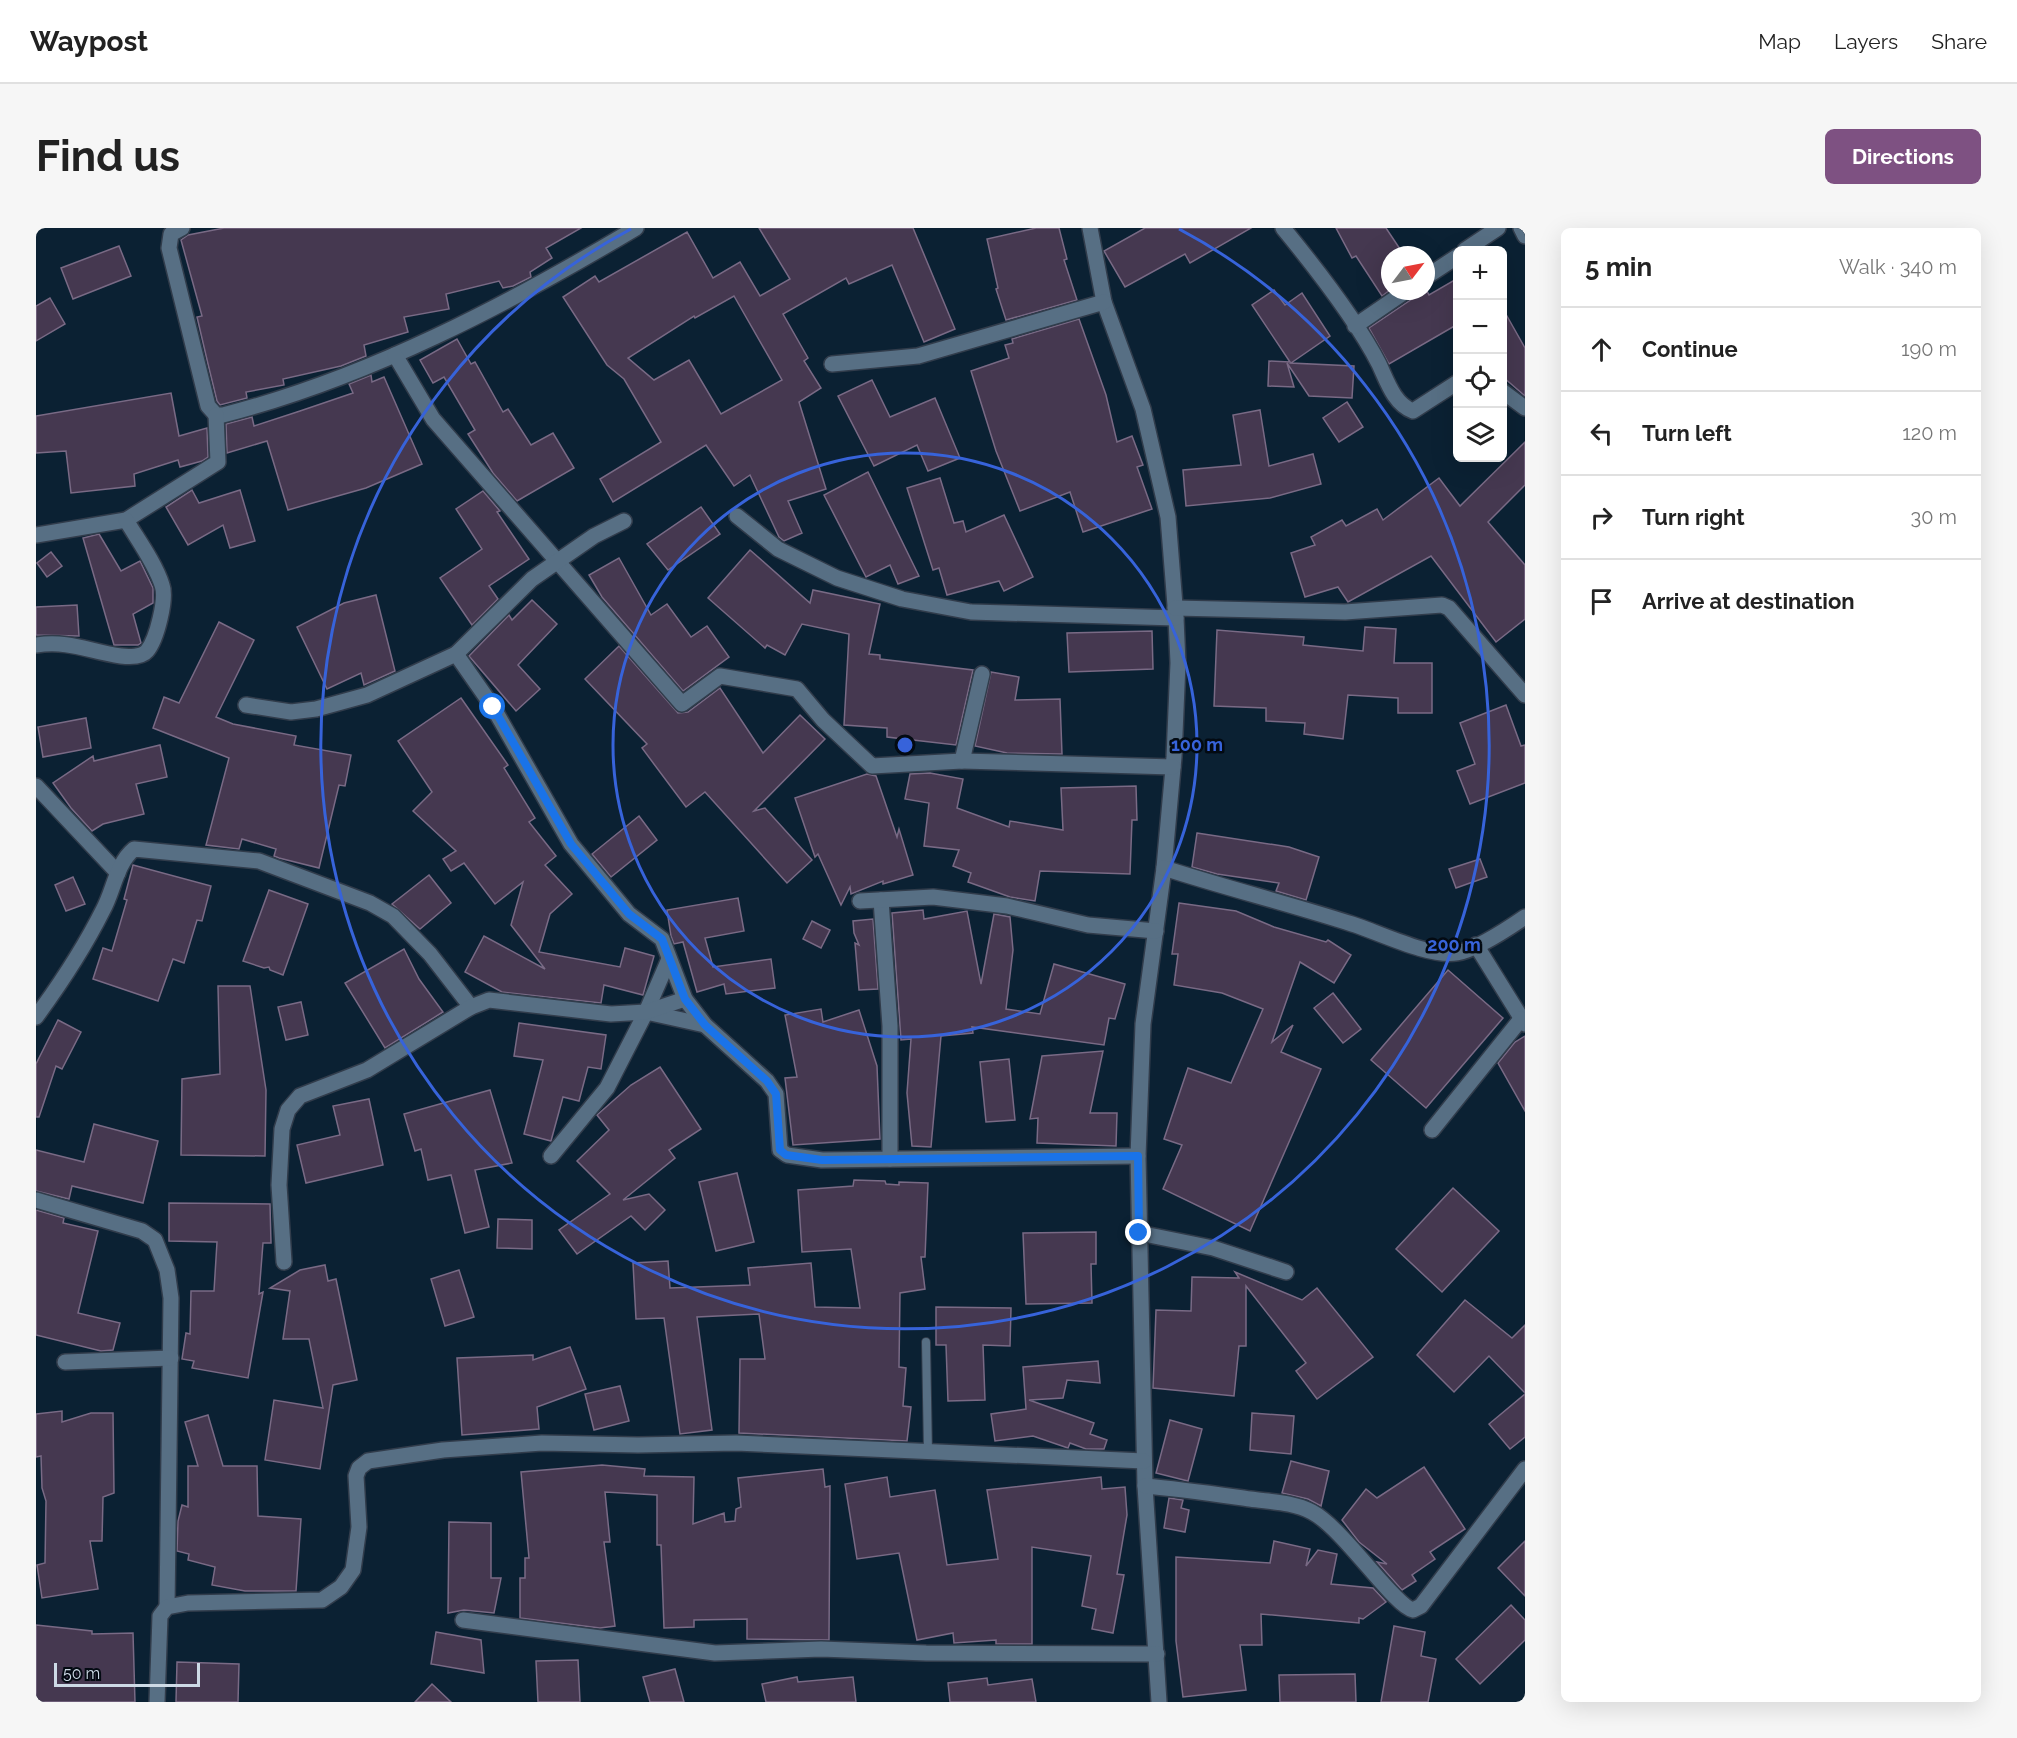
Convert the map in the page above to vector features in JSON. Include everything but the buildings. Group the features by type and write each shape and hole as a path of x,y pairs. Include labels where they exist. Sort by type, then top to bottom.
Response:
{"street":[{"path":"36,535 126,520 218,462 216,415 208,406 169,248 171,234 182,228"},
{"path":"216,415 236,412 305,391 395,355 495,305 636,228"},
{"path":"1090,228 1104,302 1143,409 1168,517 1178,663 1173,767 1164,868 1143,1024 1138,1156 1144,1461 1159,1702"},
{"path":"1282,228 1372,352 1395,396 1405,408 1413,411 1453,385"},
{"path":"1472,246 1498,228"},
{"path":"1521,228 1525,236"},
{"path":"1435,272 1453,259"},
{"path":"1354,326 1393,300"},
{"path":"832,364 918,356 1104,302"},
{"path":"395,355 433,419 682,704 720,676 797,689 822,720 873,765 962,761 1173,767"},
{"path":"1507,394 1525,408"},
{"path":"737,516 778,549 837,578 902,599 971,612 1345,612 1442,605 1449,608 1525,695"},
{"path":"36,645 56,642 122,656 140,656 147,651 161,612 164,598 162,584 126,520"},
{"path":"246,705 291,712 316,709 367,695 456,654 532,579 594,536 624,521"},
{"path":"456,654 493,707 571,844 629,914 662,939 685,999 705,1025 767,1081 776,1094 780,1150 786,1155 822,1160 1138,1156"},
{"path":"962,761 982,674"},
{"path":"36,786 118,873"},
{"path":"36,1017 85,944 105,907 126,855 134,849 260,861 328,885 370,903 393,916 430,954 471,1007"},
{"path":"1164,868 1352,924 1420,948 1456,954 1497,936 1525,917"},
{"path":"860,901 933,897 1007,906 1088,925 1156,931"},
{"path":"881,900 890,1026 890,1159"},
{"path":"1432,1130 1523,1021 1476,945"},
{"path":"551,1156 607,1088 646,1012 669,959"},
{"path":"646,1012 685,999"},
{"path":"284,1262 279,1185 282,1129 288,1110 300,1096 367,1070 471,1007 489,1000 518,1002 571,1011 646,1012 705,1025"},
{"path":"36,1200 142,1231 155,1240 167,1270 171,1298 167,1607 160,1616 157,1702"},
{"path":"1139,1233 1213,1248 1286,1272"},
{"path":"64,1362 171,1358"},
{"path":"167,1607 188,1604 322,1600 341,1587 352,1570 358,1527 356,1476 358,1468 368,1461 443,1450 542,1443 638,1445 736,1443 1144,1461"},
{"path":"1145,1486 1198,1490 1284,1503 1312,1512 1333,1527 1359,1553 1401,1605 1413,1610 1421,1606 1520,1484 1525,1468"},
{"path":"463,1620 715,1653 821,1649 926,1653 1157,1654"}],"lane":[{"path":"926,1342 928,1453"}],"route":[{"path":"493,707 571,844 629,914 652,929 662,939 685,999 705,1025 742,1061 767,1081 776,1094 779,1112 778,1147 786,1155 822,1160 1138,1156 1139,1233"}]}
